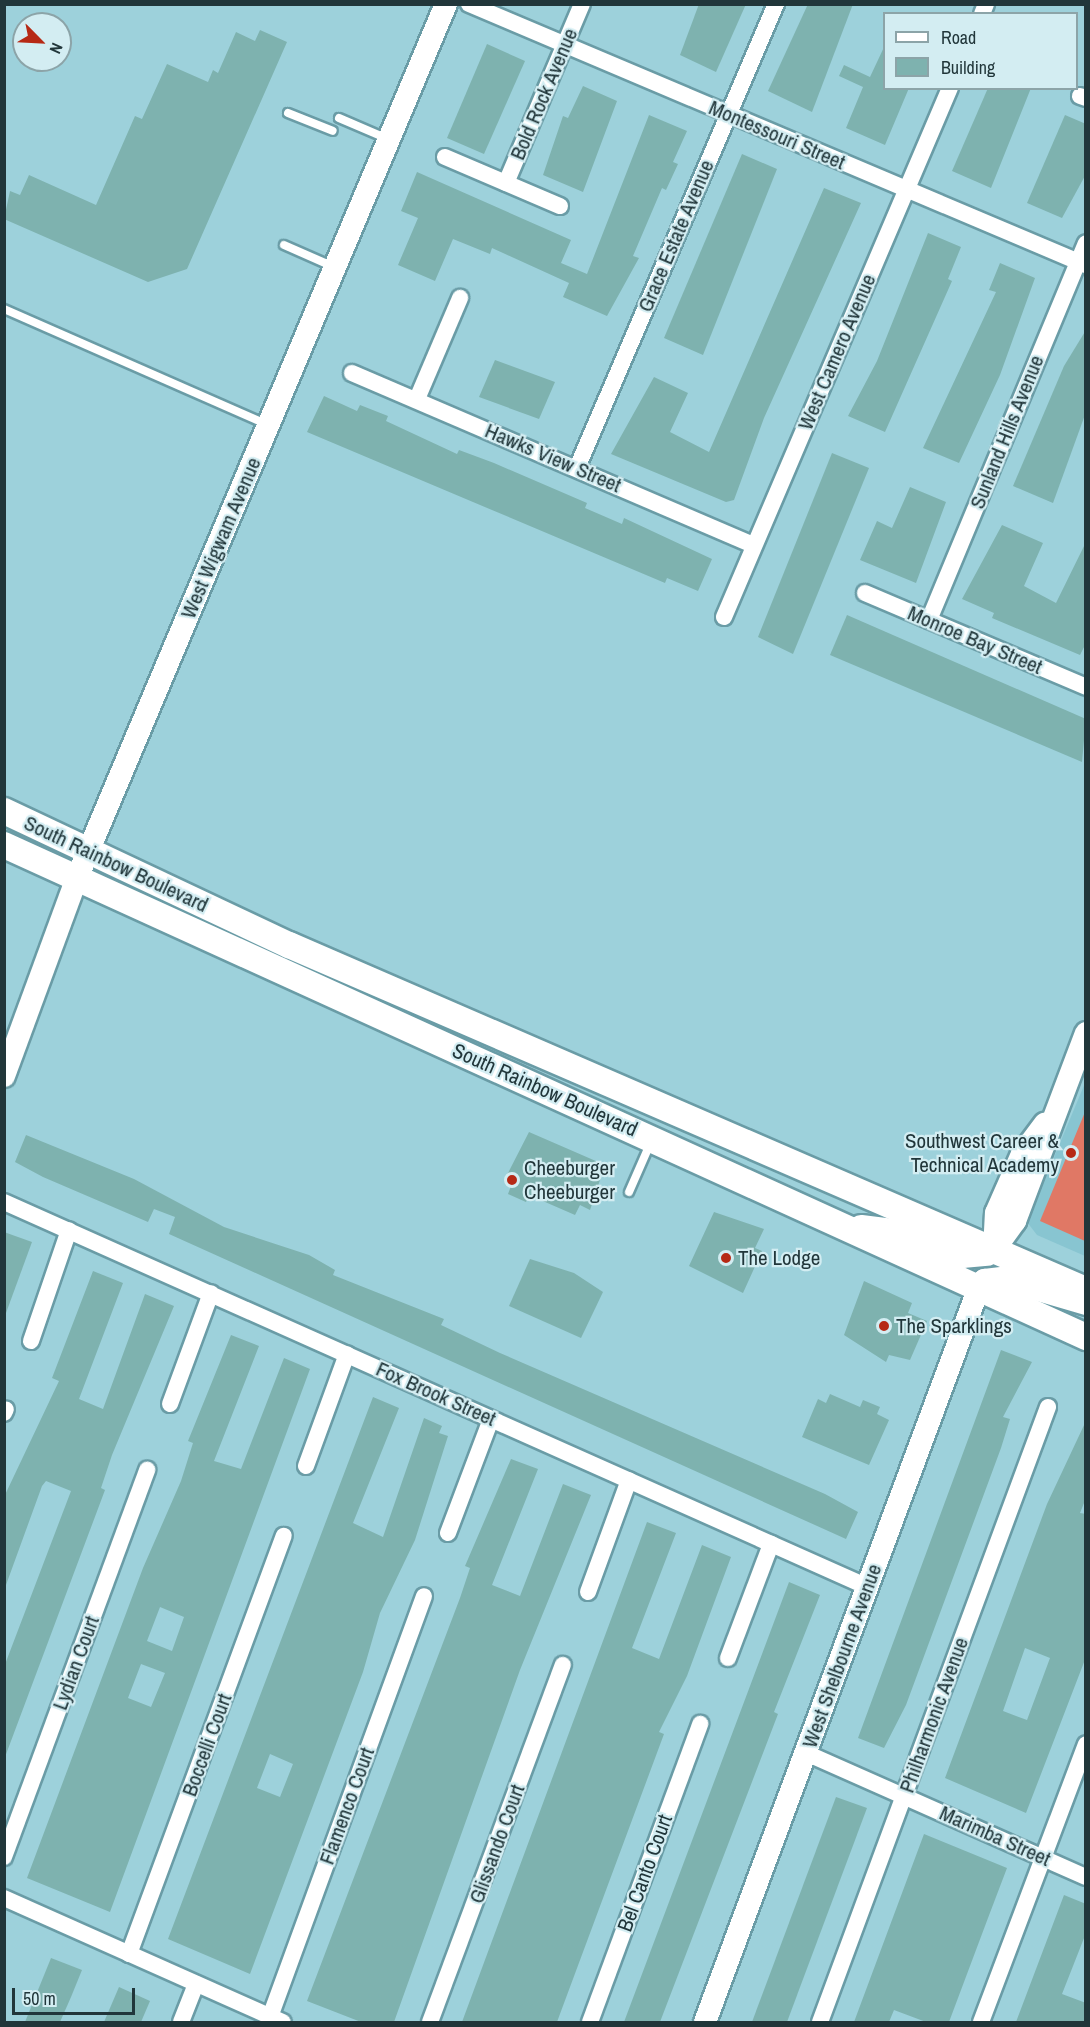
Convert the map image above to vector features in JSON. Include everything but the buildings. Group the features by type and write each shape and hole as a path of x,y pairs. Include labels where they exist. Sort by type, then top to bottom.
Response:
{"main road":[{"name":"South Rainbow Boulevard","path":"4,811 88,852 521,1047 1086,1290"},
{"name":"South Rainbow Boulevard","path":"4,845 652,1138 978,1290 1086,1337"},
{"path":"387,1019 450,1029 504,1052 521,1047"},
{"path":"538,1087 575,1084 693,1122"},
{"path":"837,1224 909,1234 973,1257 994,1250"},
{"path":"978,1290 994,1278 1008,1279 1086,1302"}],"street":[{"name":"West Wigwam Avenue","path":"4,1076 77,878 446,4"},
{"name":"Montessouri Street","path":"469,4 1082,263"},
{"name":"Bold Rock Avenue","path":"506,183 582,4"},
{"name":"Grace Estate Avenue","path":"577,468 776,4"},
{"name":"West Camero Avenue","path":"724,617 949,90"},
{"path":"445,157 560,206"},
{"name":"Sunland Hills Avenue","path":"929,620 1082,263 1086,243"},
{"path":"417,399 460,298"},
{"name":"Hawks View Street","path":"352,373 754,544"},
{"name":"Monroe Bay Street","path":"865,593 1086,687"},
{"path":"994,1250 1013,1226 1027,1193 1050,1118 1086,1033"},
{"name":"Fox Brook Street","path":"4,1202 868,1587"},
{"path":"31,1341 69,1230"},
{"name":"West Shelbourne Avenue","path":"705,2022 978,1290"},
{"path":"170,1404 211,1293"},
{"path":"306,1466 347,1354"},
{"name":"Philharmonic Avenue","path":"820,2022 1048,1407"},
{"path":"448,1533 491,1419"},
{"name":"Lydian Court","path":"4,1857 147,1470"},
{"path":"588,1592 629,1480"},
{"name":"Boccelli Court","path":"129,1954 284,1536"},
{"path":"728,1658 771,1544"},
{"name":"Flamenco Court","path":"276,2020 424,1596"},
{"name":"Glissando Court","path":"430,2022 563,1665"},
{"name":"Bel Canto Court","path":"590,2022 700,1724"},
{"path":"981,2022 1086,1744"},
{"name":"Marimba Street","path":"806,1753 1086,1877"},
{"path":"4,1899 276,2020"},
{"path":"181,2022 196,1984"}],"lane":[{"path":"288,113 333,131"},
{"path":"339,118 389,139"},
{"path":"284,244 335,267"},
{"path":"4,309 268,425"},
{"path":"628,1192 652,1138"}],"shaded area":[{"name":"Southwest Career & Technical Academy","path":"1085,1083 1085,1256 1037,1235 1027,1222"},
{"path":"1085,1112 1085,1241 1040,1221"}],"place":[{"name":"Southwest Career & Technical Academy","path":"1071,1153"},
{"name":"Cheeburger Cheeburger","path":"512,1180"},
{"name":"The Lodge","path":"726,1258"},
{"name":"The Sparklings","path":"884,1326"}]}
